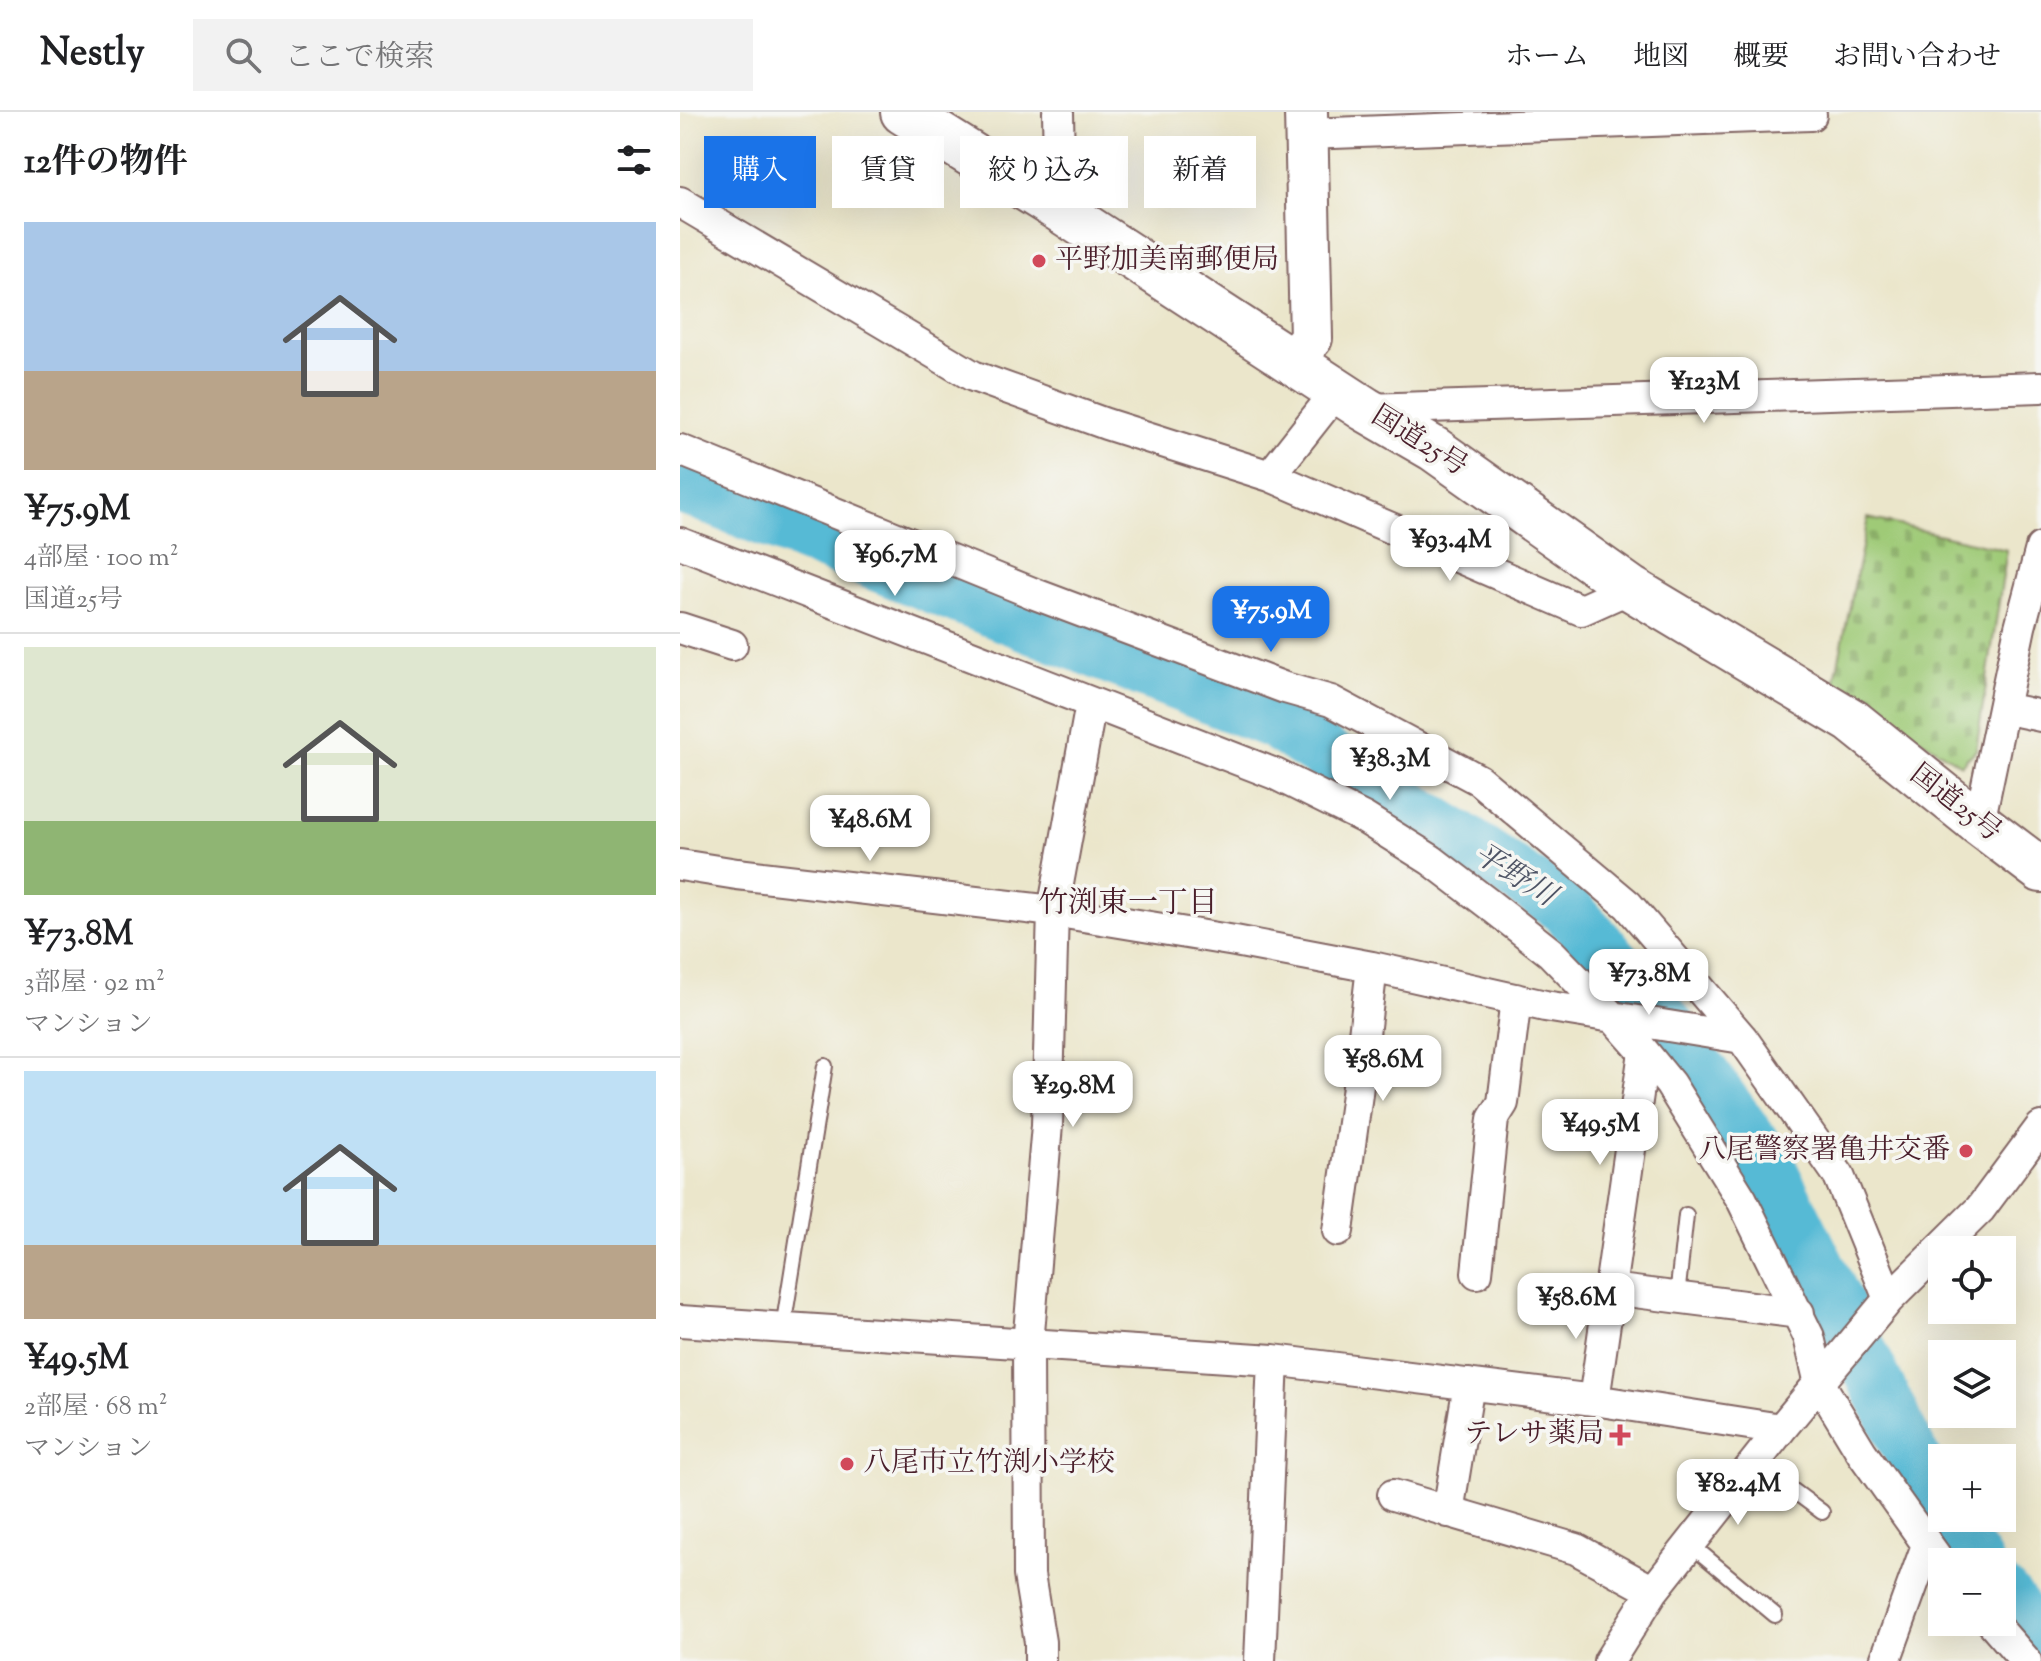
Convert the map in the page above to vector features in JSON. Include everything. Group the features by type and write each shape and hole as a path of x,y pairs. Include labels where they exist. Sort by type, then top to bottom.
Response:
{"highway":[{"name":"国道25号","path":"903,112 1060,210 1351,400 1434,449 1630,588 1852,721 2041,870"}],"street":[{"path":"1058,112 1060,210"},
{"path":"1291,361 1311,338 1306,123 1811,115 1810,112"},
{"path":"680,202 973,376 1106,424 1270,476 1581,610 1630,588"},
{"path":"1270,476 1351,400 2041,387"},
{"path":"680,450 1035,594 1285,688 1331,701 1479,780 1628,905 1742,1038 1839,1176 1889,1299"},
{"path":"680,543 1275,774 1364,818 1431,860 1503,914 1622,1018 1670,1084 1742,1200 1799,1313 1809,1337 1820,1384 1862,1453 1930,1548"},
{"path":"1979,823 2020,627 2041,548"},
{"path":"680,628 732,645"},
{"path":"1040,1661 1040,1642 1029,1575 1028,1344 1047,1125 1053,911 1091,704"},
{"path":"2003,708 2041,716"},
{"path":"680,865 1053,911 1372,967 1545,1006 1742,1038"},
{"path":"1338,1231 1372,967"},
{"path":"1477,1273 1493,1119 1503,1103 1516,999"},
{"path":"1594,1400 1644,1052"},
{"path":"1609,1661 1653,1591 1781,1429 1889,1299 1980,1209 2041,1127"},
{"path":"1611,1289 1799,1313"},
{"path":"680,1321 1273,1360 1594,1400 1781,1429"},
{"path":"1260,1661 1273,1360"},
{"path":"1448,1512 1469,1384"},
{"path":"1393,1495 1576,1549 1653,1591"},
{"path":"1885,1661 1928,1570"},
{"path":"2004,1636 2026,1661"}],"lane":[{"path":"783,1328 825,1066"},
{"path":"1677,1297 1686,1215"},
{"path":"1755,1462 1822,1512"},
{"path":"1690,1544 1775,1615"}],"green space":[{"path":"1868,518 2007,550 1976,750 1961,765 1834,684"}],"waterway":[{"name":"平野川","path":"680,486 1275,723 1565,908 1652,1004 1767,1163 1928,1488"},
{"name":"平野川","path":"1951,1532 1964,1548"},
{"name":"平野川","path":"2016,1611 2041,1642"}],"place":[{"name":"平野加美南郵便局","path":"1039,261"},
{"name":"八尾警察署亀井交番","path":"1966,1151"},
{"name":"テレサ薬局","path":"1620,1435"},
{"name":"八尾市立竹渕小学校","path":"847,1464"}],"district":[{"name":"竹渕東一丁目","path":"1128,904"}]}
